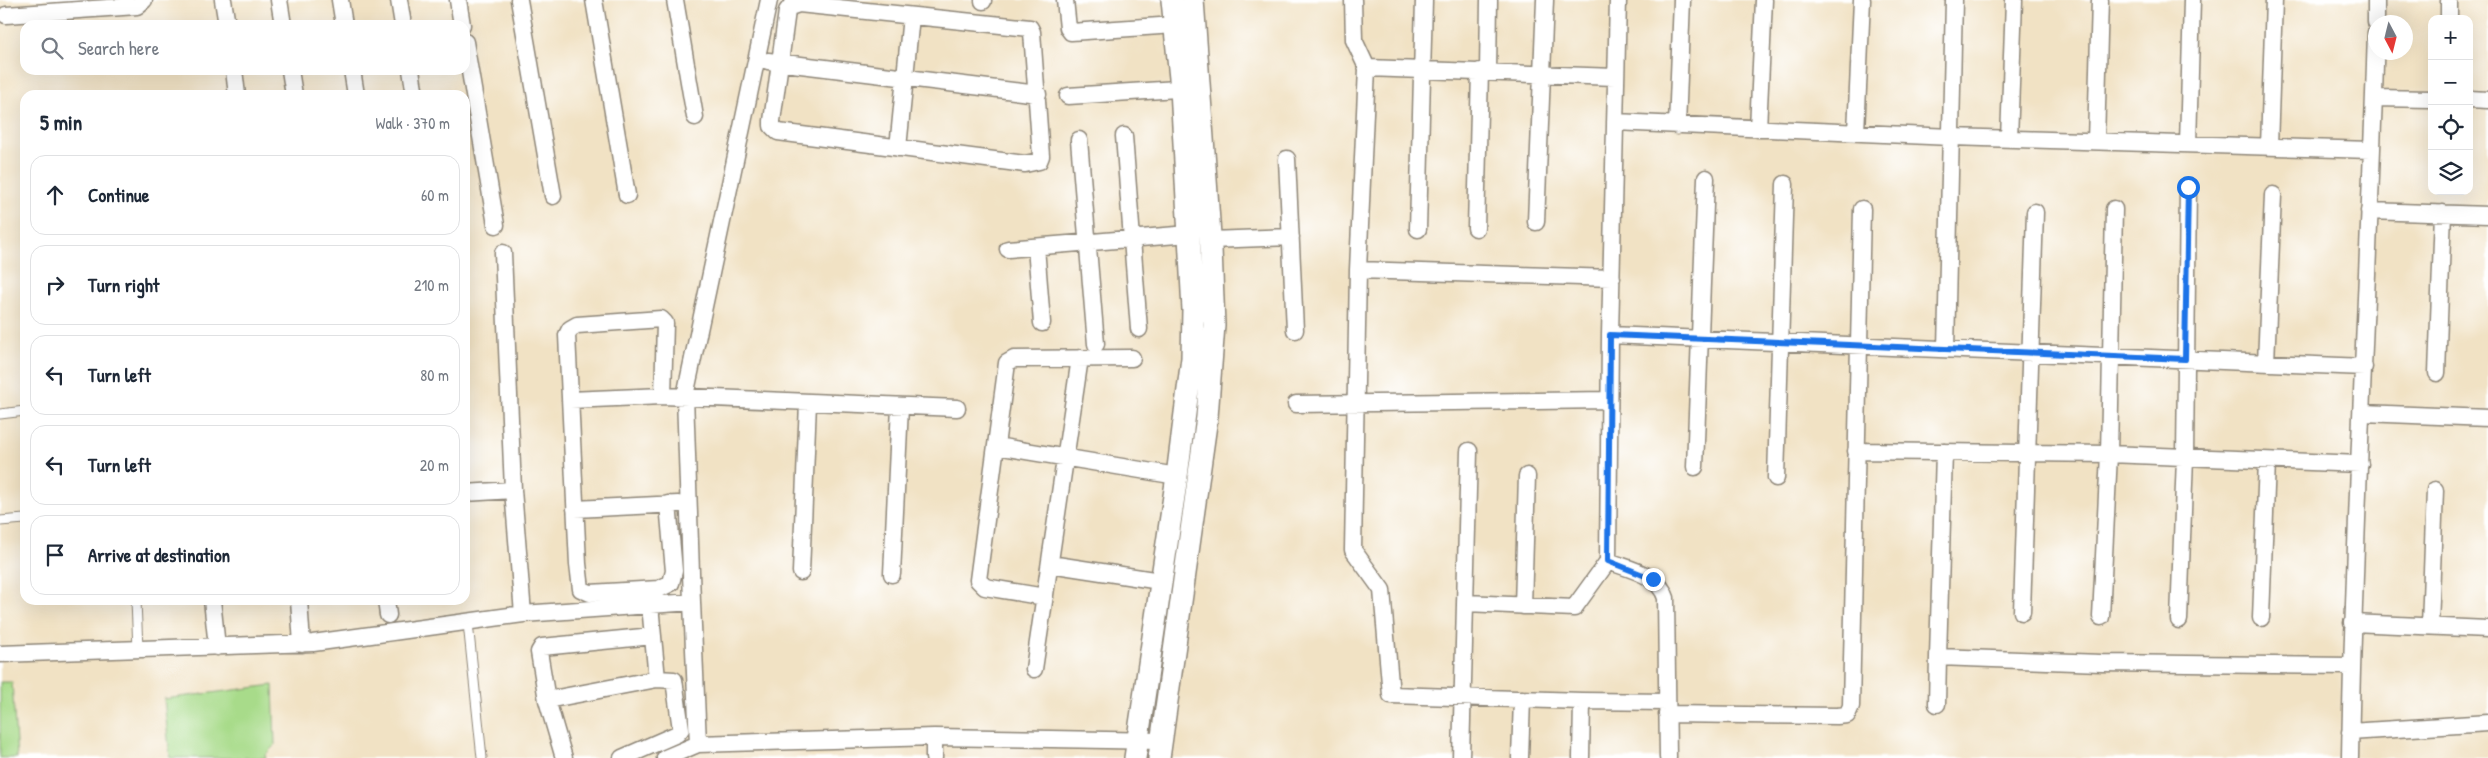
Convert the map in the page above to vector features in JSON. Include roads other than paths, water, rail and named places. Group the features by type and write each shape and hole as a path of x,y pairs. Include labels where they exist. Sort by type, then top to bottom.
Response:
{"street":[{"path":"6,15 138,6 144,0"},
{"path":"223,0 226,20"},
{"path":"279,0 282,20"},
{"path":"340,0 343,20"},
{"path":"399,0 402,20"},
{"path":"458,0 461,20"},
{"path":"519,0 553,196"},
{"path":"594,0 627,195"},
{"path":"675,0 695,117"},
{"path":"698,744 685,396 768,0"},
{"path":"1065,0 1068,28 1071,32 1174,25"},
{"path":"665,758 698,744 934,737 1160,749 1207,417 1214,325 1210,240 1190,88 1174,25 1172,0"},
{"path":"1136,748 1177,476 1192,358 1194,310 1189,234 1193,0"},
{"path":"1352,0 1354,40 1367,68 1358,270 1353,550 1382,590 1391,695 1522,699 1667,708 1847,715 1851,706 1862,209"},
{"path":"1418,229 1424,0"},
{"path":"1476,228 1489,0"},
{"path":"1536,222 1545,0"},
{"path":"1466,603 1574,608 1608,561 1610,335 1618,0"},
{"path":"1677,126 1682,0"},
{"path":"1758,129 1764,0"},
{"path":"1856,132 1862,0"},
{"path":"1946,349 1954,0"},
{"path":"2009,139 2014,0"},
{"path":"2096,141 2100,0"},
{"path":"2188,144 2192,0"},
{"path":"2269,146 2274,0"},
{"path":"2376,0 2376,15"},
{"path":"2449,15 2450,0"},
{"path":"793,6 1030,28 1032,32 1038,94 1041,156 1039,161 1034,164 778,132 772,126 779,62 787,11 793,6"},
{"path":"898,148 911,16"},
{"path":"756,59 1038,94"},
{"path":"2350,758 2352,624 2363,413 2375,60"},
{"path":"1367,68 1615,77"},
{"path":"470,72 496,225"},
{"path":"235,75 236,90"},
{"path":"291,75 293,90"},
{"path":"353,75 355,90"},
{"path":"412,75 415,90"},
{"path":"1068,96 1190,88"},
{"path":"2374,98 2428,99"},
{"path":"2473,99 2488,100"},
{"path":"1615,122 1951,138 2371,150"},
{"path":"1124,136 1139,330"},
{"path":"1079,140 1096,344"},
{"path":"1287,159 1295,330"},
{"path":"1695,467 1706,178"},
{"path":"1776,478 1785,184"},
{"path":"2179,620 2185,458 2188,187"},
{"path":"2266,363 2274,194"},
{"path":"2101,617 2109,454 2114,209"},
{"path":"2369,211 2488,215"},
{"path":"2022,612 2029,453 2035,212"},
{"path":"2437,372 2443,213"},
{"path":"1008,249 1189,234"},
{"path":"1210,240 1291,237"},
{"path":"1036,247 1042,323"},
{"path":"503,253 513,490 523,614"},
{"path":"1358,270 1612,278"},
{"path":"663,396 666,327 661,320 576,325 570,329 567,335 579,581 581,589 590,593 659,589 671,582 674,571 668,504"},
{"path":"1610,335 2364,367"},
{"path":"1034,669 1080,358"},
{"path":"1045,596 986,587 978,580 1009,361 1014,359 1132,358"},
{"path":"570,400 685,396 900,407 957,408"},
{"path":"1296,404 1609,400"},
{"path":"802,572 808,402"},
{"path":"892,574 900,407"},
{"path":"2363,413 2488,418"},
{"path":"996,446 1177,476"},
{"path":"1461,758 1469,451"},
{"path":"1856,451 2109,454 2360,464"},
{"path":"1937,704 1944,452"},
{"path":"2261,618 2267,461"},
{"path":"1523,606 1527,476"},
{"path":"470,493 513,490"},
{"path":"2430,626 2435,490"},
{"path":"575,508 689,504"},
{"path":"1608,561 1653,579 1663,588 1666,598 1668,758"},
{"path":"1050,564 1160,582"},
{"path":"0,654 302,644 468,623 523,614 692,602"},
{"path":"213,605 217,647"},
{"path":"299,605 302,644"},
{"path":"650,605 657,679"},
{"path":"2352,624 2488,629"},
{"path":"564,758 547,700 539,652 542,647 653,636"},
{"path":"1938,656 2101,663 2352,666"},
{"path":"547,700 657,679 674,680 681,729 677,734 622,758"},
{"path":"1520,758 1522,699"},
{"path":"1581,758 1582,702"},
{"path":"2350,732 2488,723"},
{"path":"934,737 934,758"}],"lane":[{"path":"0,414 20,412"},
{"path":"0,521 20,519"},
{"path":"136,605 138,650"},
{"path":"468,623 482,758"}]}
